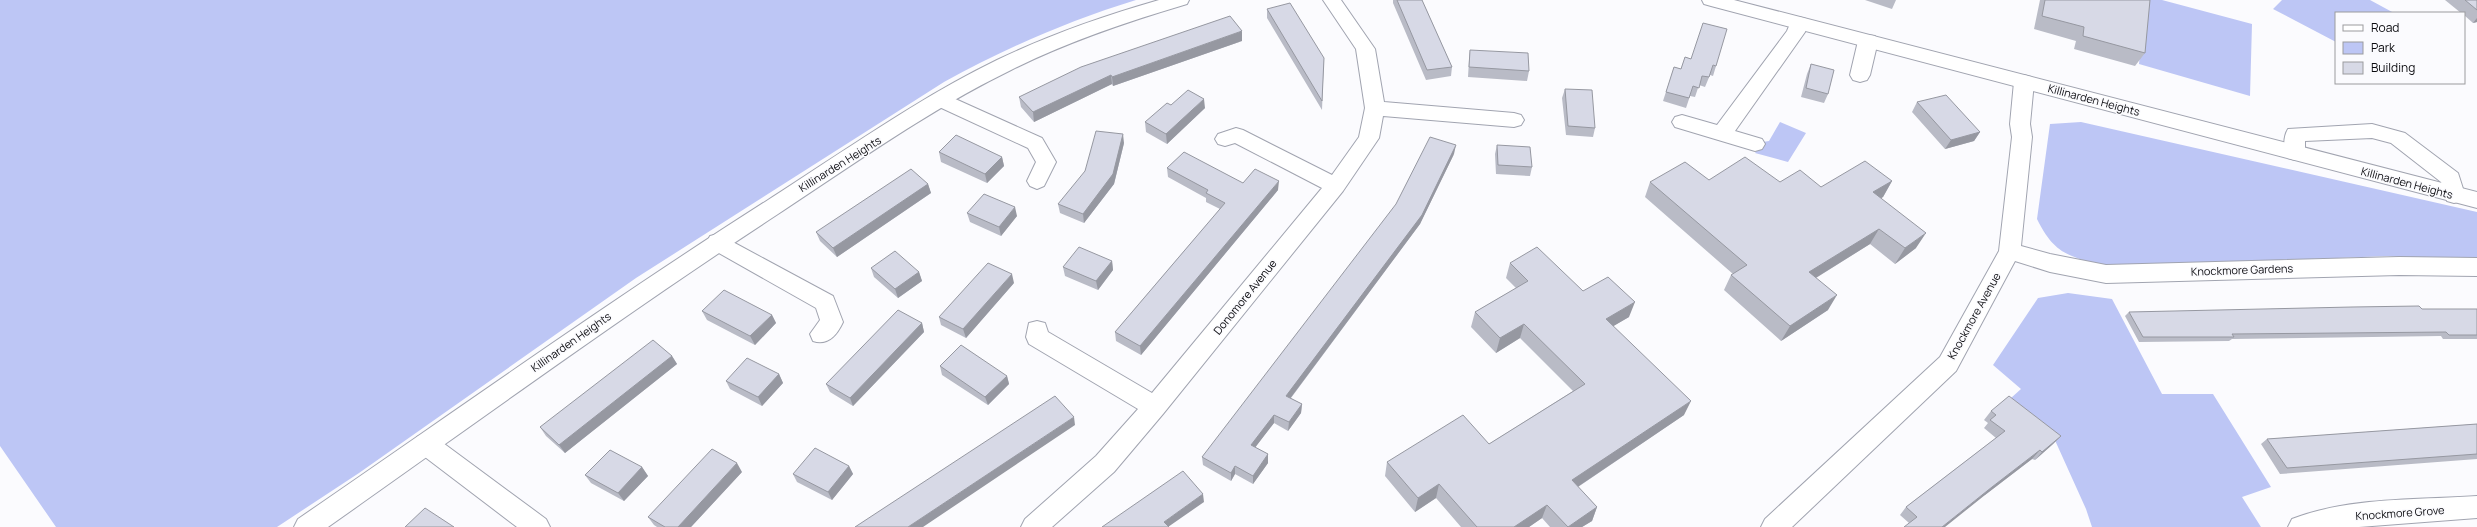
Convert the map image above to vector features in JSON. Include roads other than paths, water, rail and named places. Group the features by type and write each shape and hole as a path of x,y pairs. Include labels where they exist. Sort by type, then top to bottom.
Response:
{"street":[{"name":"Killinarden Heights","path":"307,527 562,347 718,242 942,100 1002,66 1071,36 1141,11 1180,0"},
{"name":"Donomore Avenue","path":"1034,527 1105,464 1155,407 1336,186 1369,138 1375,108 1366,49 1332,0"},
{"name":"Killinarden Heights","path":"1714,0 2477,200"},
{"path":"1722,134 1796,32 1799,23"},
{"path":"1860,75 1868,41"},
{"name":"Knockmore Avenue","path":"1774,527 1948,364 2010,251 2022,137 2020,124 2024,82"},
{"path":"942,100 1035,143 1046,162 1037,182"},
{"path":"1375,108 1514,120"},
{"path":"1682,122 1755,144"},
{"path":"2295,153 2295,134 2372,131 2398,138 2451,178 2454,195"},
{"path":"1225,139 1236,135 1336,186"},
{"path":"718,242 825,302 832,322 821,334"},
{"name":"Knockmore Gardens","path":"2010,251 2050,263 2106,274 2415,266 2477,266"},
{"path":"1036,330 1037,337 1155,407"},
{"path":"426,444 536,527"},
{"name":"Knockmore Grove","path":"2301,527 2354,516 2477,507"}]}
